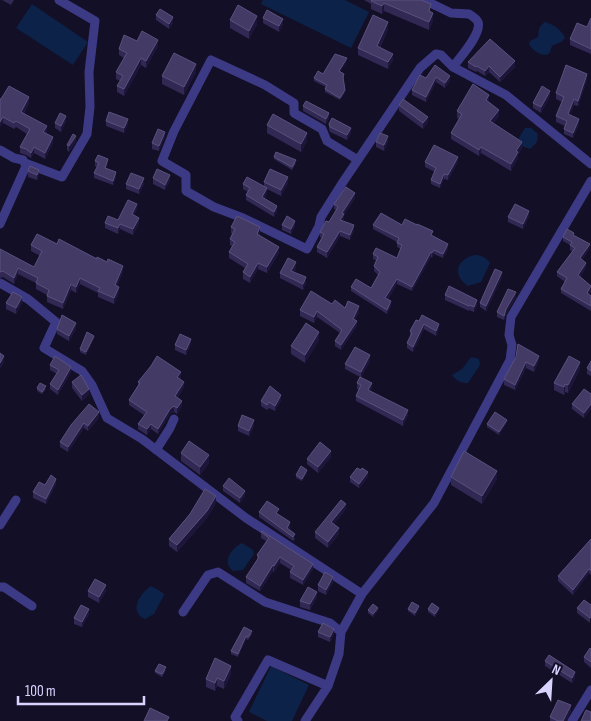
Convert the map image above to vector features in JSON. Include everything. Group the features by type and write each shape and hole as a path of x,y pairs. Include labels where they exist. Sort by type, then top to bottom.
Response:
{"street":[{"path":"0,150 14,158 23,160 62,178 87,134 90,107 89,72 95,21 59,0"},
{"path":"424,0 450,14 469,14 478,22 475,38 453,67"},
{"path":"358,160 327,142 322,130 294,113 294,103 265,84 211,60 174,131 162,161 186,175 186,191 214,208 243,218 307,249 319,226 321,217 358,160 420,68 436,54 441,55 453,67 506,94 591,164"},
{"path":"0,224 26,163"},
{"path":"305,721 328,686 339,654 341,632 362,594 434,503 510,360 512,345 509,335 511,317 591,181"},
{"path":"0,283 28,300 56,322 44,348 82,371 92,385 107,418 156,450 246,518 362,594"},
{"path":"156,450 174,419"},
{"path":"0,525 16,500"},
{"path":"183,612 208,575 218,572 266,602 330,623 341,632"},
{"path":"0,586 32,606"},
{"path":"238,721 235,717 268,660 328,686"},
{"path":"572,721 591,690"}],"water":[{"path":"263,0 345,0 369,12 351,48 261,4"},
{"path":"32,4 88,42 73,65 16,28"},
{"path":"545,22 562,32 565,38 552,46 547,55 536,52 529,44 530,41 538,37 540,27"},
{"path":"525,128 531,128 538,134 537,142 530,149 519,145 517,141"},
{"path":"474,255 487,259 490,263 481,282 468,286 460,277 458,268 463,260"},
{"path":"471,357 479,359 480,365 468,383 455,379 452,375 462,369"},
{"path":"242,543 253,550 254,554 243,570 233,571 228,564 229,556"},
{"path":"151,586 164,594 154,614 145,619 137,612 137,607 143,593"},
{"path":"271,666 309,685 292,721 267,721 249,712"}],"building":[{"path":"372,0 421,0 431,4 429,11 433,13 429,22 384,3 382,6"},
{"path":"238,5 257,16 249,31 230,20"},
{"path":"160,9 173,17 169,24 156,15"},
{"path":"267,10 283,19 279,26 263,18"},
{"path":"373,15 388,22 377,46 393,54 388,62 358,48"},
{"path":"591,18 591,49 570,39 577,23 587,27"},
{"path":"142,31 158,40 146,61 141,58 124,89 117,86 123,76 116,72 127,53 119,49 124,35 137,41"},
{"path":"490,39 515,61 500,77 489,66 485,71 468,62"},
{"path":"174,53 196,64 184,87 162,76"},
{"path":"335,54 347,58 339,71 344,74 345,90 340,98 325,89 327,85 314,78 318,71 323,74"},
{"path":"435,65 450,76 445,83 436,77 426,97 412,90 420,75 426,78"},
{"path":"566,65 587,74 578,101 574,99 568,114 579,119 573,133 564,129 567,121 556,116 564,97 556,93"},
{"path":"473,84 489,95 486,100 499,110 490,121 522,142 511,164 481,147 479,150 451,133 462,114 457,111"},
{"path":"9,86 29,97 21,112 47,126 43,132 53,137 45,153 34,147 31,153 20,147 30,129 16,121 14,123 3,117 0,122 0,99"},
{"path":"542,86 550,91 541,107 533,103"},
{"path":"403,99 428,117 423,123 399,105"},
{"path":"306,101 329,113 326,119 303,106"},
{"path":"109,112 128,119 124,128 106,121"},
{"path":"60,113 66,116 61,126 55,123"},
{"path":"273,114 307,133 301,144 267,125"},
{"path":"332,118 351,128 347,135 330,127 329,124"},
{"path":"158,129 165,132 159,146 152,143"},
{"path":"380,133 388,136 384,145 376,142"},
{"path":"73,134 76,136 69,146 67,145"},
{"path":"434,145 458,157 448,175 444,174 440,184 431,180 436,168 425,162"},
{"path":"276,152 296,160 292,167 274,157"},
{"path":"98,155 108,159 105,168 116,172 113,181 94,173 99,163 95,161"},
{"path":"30,166 39,170 37,175 28,171"},
{"path":"157,169 170,175 165,185 153,178"},
{"path":"270,169 288,177 281,190 264,182"},
{"path":"131,173 144,178 139,189 126,184"},
{"path":"247,177 267,188 262,197 277,206 274,212 246,195 250,188 243,184"},
{"path":"346,187 355,193 342,213 344,214 340,220 354,225 350,235 340,231 327,252 317,247 324,234 320,232 326,221 329,222 338,207 334,204"},
{"path":"128,200 137,204 132,214 139,218 133,229 120,224 118,228 105,223 108,216 118,220"},
{"path":"515,204 529,211 523,224 508,217"},
{"path":"381,213 402,225 405,219 433,231 431,235 448,244 443,254 434,250 431,252 412,287 397,279 385,298 391,301 387,310 351,287 356,279 371,288 380,272 374,266 378,257 373,254 376,248 397,258 402,245 397,243 399,238 373,225"},
{"path":"237,216 260,227 257,234 279,247 267,267 258,263 250,277 243,272 248,264 229,252 235,242 230,239 235,229 231,227"},
{"path":"287,216 295,221 291,229 282,225"},
{"path":"567,229 574,233 573,235 590,244 580,258 586,263 578,275 591,286 587,293 591,296 591,306 561,289 567,278 557,272 575,248 570,245 572,242 563,237"},
{"path":"37,234 57,244 59,239 97,259 97,257 107,262 108,259 123,266 115,285 119,287 114,298 98,291 100,288 80,278 76,287 71,284 63,303 47,296 49,290 36,283 38,278 18,268 14,278 3,271 0,272 0,249 34,267 42,251 31,245"},
{"path":"288,258 296,262 291,271 306,277 303,284 280,273"},
{"path":"495,269 502,272 486,306 480,303"},
{"path":"449,286 477,300 474,307 445,295"},
{"path":"508,289 516,292 504,316 497,312"},
{"path":"311,291 332,304 335,300 345,308 348,301 359,306 353,319 357,321 341,345 335,341 342,330 317,311 314,317 300,310"},
{"path":"13,292 22,297 16,308 6,303"},
{"path":"62,315 76,323 69,336 57,329"},
{"path":"422,315 439,324 436,331 424,324 413,347 407,343 412,333 410,331 416,320 419,321"},
{"path":"306,323 319,332 305,355 291,346"},
{"path":"87,332 94,336 86,352 80,349"},
{"path":"180,334 191,339 186,350 175,345"},
{"path":"518,344 539,356 534,366 526,362 515,385 504,379 516,357"},
{"path":"355,347 370,355 361,372 345,364"},
{"path":"0,353 4,356 0,363"},
{"path":"55,356 71,367 58,390 50,384 59,370 50,365"},
{"path":"157,356 181,372 177,377 184,382 175,396 182,401 177,408 174,406 170,409 158,429 151,424 147,429 138,424 147,412 129,400 140,383 138,382"},
{"path":"569,356 580,362 568,385 565,384 564,387 554,383"},
{"path":"591,361 591,371 587,368"},
{"path":"81,375 89,389 82,395 72,382"},
{"path":"360,377 372,383 368,390 408,410 403,420 356,396 361,385 357,383"},
{"path":"40,383 46,386 42,392 37,388"},
{"path":"270,386 281,395 275,406 269,402 267,405 261,401"},
{"path":"584,389 591,394 591,404 584,413 572,404"},
{"path":"89,404 99,412 88,426 84,423 68,447 60,442 71,425"},
{"path":"495,412 507,420 499,432 487,424"},
{"path":"242,415 254,420 249,431 238,426"},
{"path":"189,441 209,455 200,467 181,453"},
{"path":"320,442 331,451 318,467 307,459"},
{"path":"464,451 497,471 482,496 451,477"},
{"path":"301,466 307,470 302,479 296,475"},
{"path":"357,468 361,470 362,468 368,472 359,484 350,477"},
{"path":"51,475 56,479 46,499 33,492 39,482 45,485"},
{"path":"229,478 245,491 240,498 223,486"},
{"path":"205,489 216,496 207,511 177,545 169,539 190,514"},
{"path":"341,500 346,504 331,522 339,528 328,542 315,532"},
{"path":"267,501 279,509 276,513 290,522 287,528 295,534 293,537 259,512"},
{"path":"262,531 313,564 303,580 290,572 294,566 280,557 260,586 246,577 259,557 257,555 269,538"},
{"path":"591,539 591,570 589,569 573,590 558,576"},
{"path":"325,572 333,577 326,590 318,585"},
{"path":"95,579 106,585 99,597 88,591"},
{"path":"308,587 317,592 310,604 300,601"},
{"path":"584,600 591,605 590,618 577,608"},
{"path":"412,602 419,606 415,613 408,609"},
{"path":"432,603 439,608 435,614 428,609"},
{"path":"373,604 378,608 373,614 368,610"},
{"path":"81,605 89,609 82,622 74,618"},
{"path":"323,623 334,629 330,637 318,632"},
{"path":"244,627 252,631 248,637 246,636 238,654 231,651"},
{"path":"591,649 591,662 584,657"},
{"path":"549,655 575,672 572,678 545,661"},
{"path":"215,658 231,666 224,681 217,678 215,683 206,679"},
{"path":"159,664 166,667 162,674 155,671"},
{"path":"558,700 571,705 563,721 550,717"},
{"path":"150,708 169,717 167,721 144,721"},
{"path":"586,710 591,712 591,721 581,721"}]}
